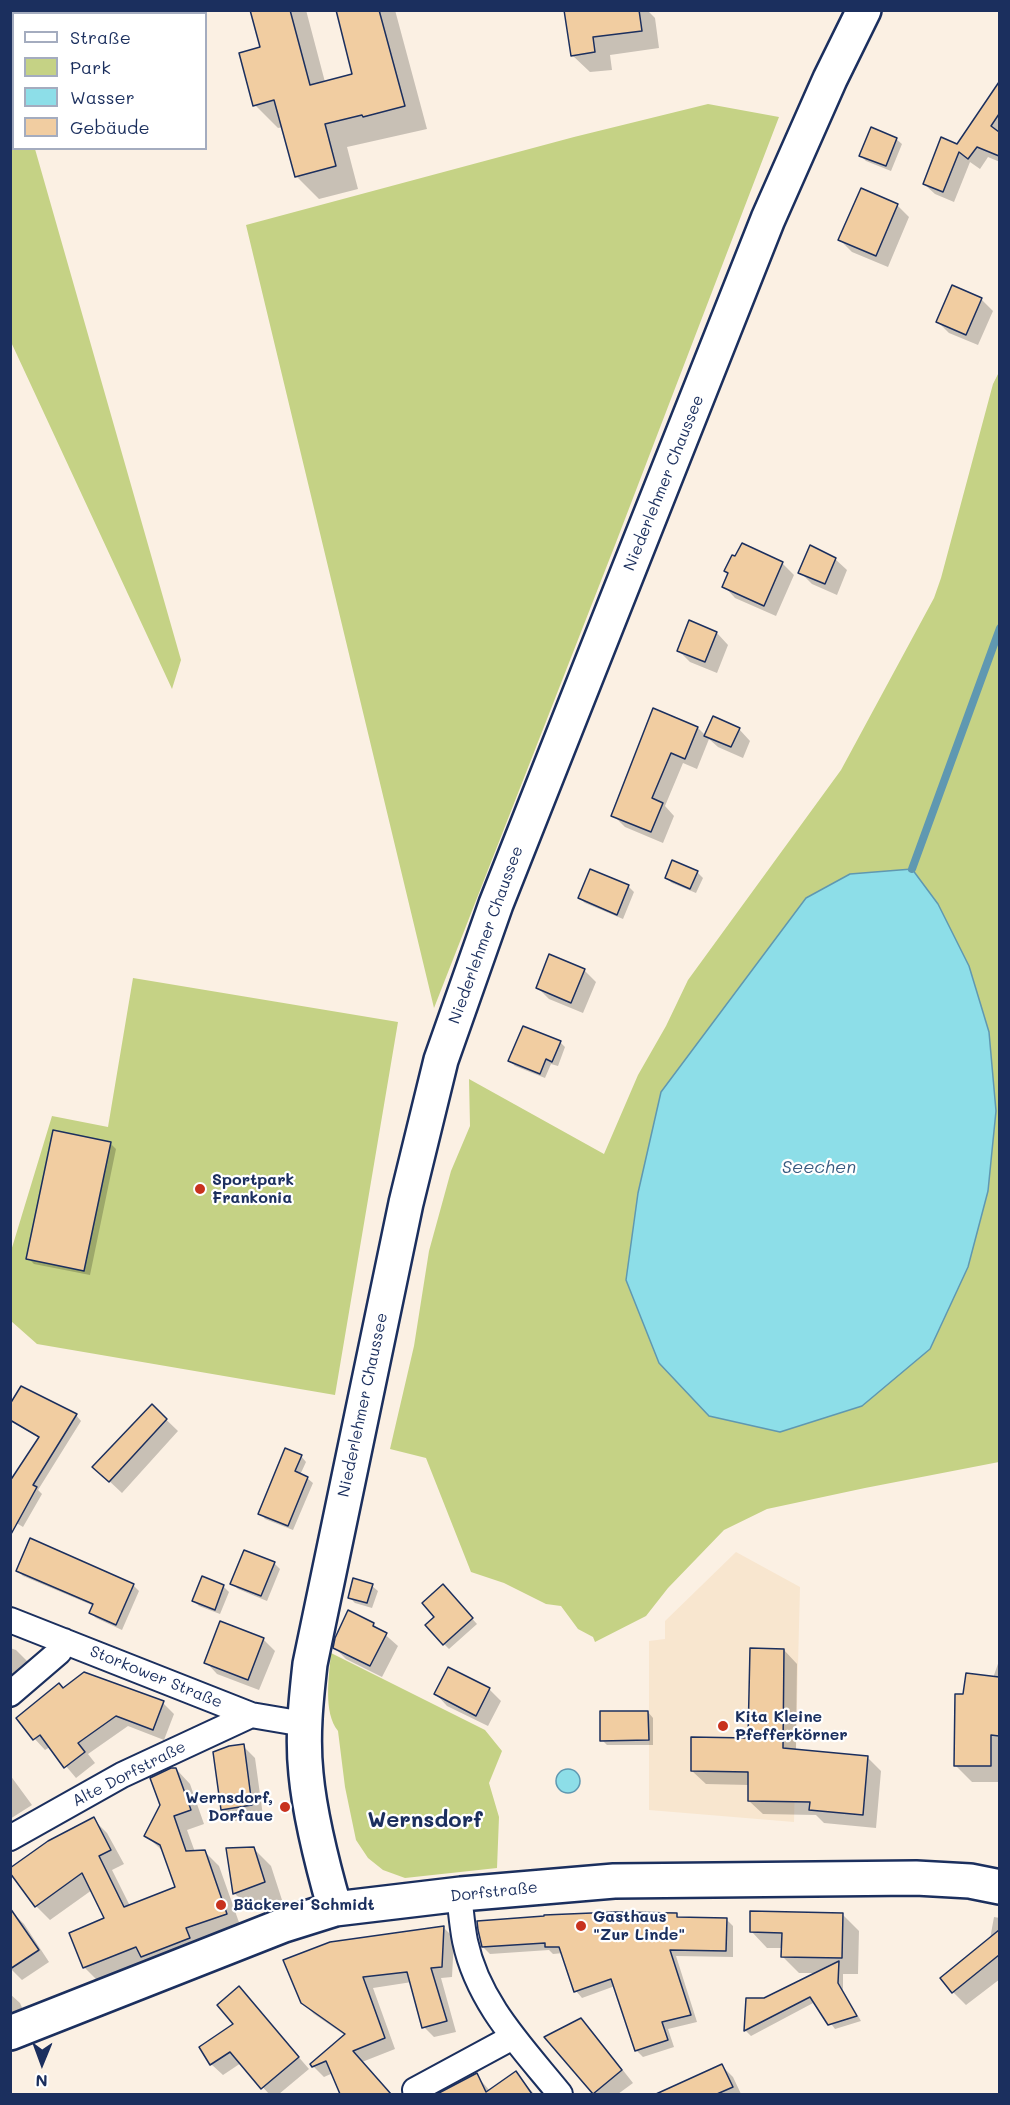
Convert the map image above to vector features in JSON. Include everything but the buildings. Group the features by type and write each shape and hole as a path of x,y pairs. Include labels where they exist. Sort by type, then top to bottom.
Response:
{"main road":[{"name":"Niederlehmer Chaussee","path":"335,1909 309,1796 306,1773 304,1724 314,1639 406,1203 441,1060 496,904 768,219 825,89 864,10"},
{"name":"Dorfstraße","path":"10,2033 284,1925 335,1909 614,1881 916,1878 999,1884"}],"street":[{"name":"Storkower Straße","path":"10,1620 251,1715 304,1724"},
{"path":"10,1694 59,1652 64,1641"},
{"name":"Alte Dorfstraße","path":"10,1838 122,1775 251,1715"},
{"path":"459,1895 465,1940 472,1966 489,2005 560,2094"},
{"path":"415,2090 513,2037"}],"shaded area":[{"name":"Kita Kleine Pfefferkörner","path":"736,1552 800,1587 794,1822 649,1810 649,1641 665,1639 665,1621"}],"green space":[{"path":"10,62 12,67 12,150 35,150 181,660 172,689 11,342"},
{"path":"708,104 779,117 434,1008 246,225 574,137"},
{"path":"999,372 999,1462 767,1509 724,1530 668,1588 646,1616 595,1642 593,1637 578,1629 561,1606 546,1604 504,1583 471,1572 426,1458 390,1449 414,1346 429,1251 451,1171 470,1126 469,1079 604,1154 638,1075 666,1026 688,980 841,770 934,598 993,384","holes":["969,966 989,1032 996,1111 988,1191"]},
{"name":"Sportpark Frankonia","path":"133,978 398,1022 335,1395 37,1344 11,1321 11,1251 52,1116 108,1127"},
{"path":"331,1653 485,1730 502,1751 489,1783 499,1817 497,1868 405,1878 383,1870 368,1858 356,1840 345,1787 338,1731 330,1714 328,1683"}],"water":[{"name":"Seechen","path":"912,869 938,904 969,966 989,1032 996,1111 988,1191 968,1267 930,1349 862,1406 780,1432 709,1416 659,1363 626,1280 638,1193 661,1092 806,898 850,874"},
{"path":"568,1769 577,1772 580,1781 577,1790 568,1793 559,1790 556,1781 559,1772"}],"waterway":[{"path":"912,869 1000,628"}],"place":[{"name":"Sportpark Frankonia","path":"200,1189"},
{"name":"Kita Kleine Pfefferkörner","path":"723,1726"},
{"name":"Wernsdorf, Dorfaue","path":"285,1807"},
{"name":"Bäckerei Schmidt","path":"221,1905"},
{"name":"Gasthaus \"Zur Linde\"","path":"581,1926"}],"district":[{"name":"Wernsdorf","path":"425,1820"}]}
